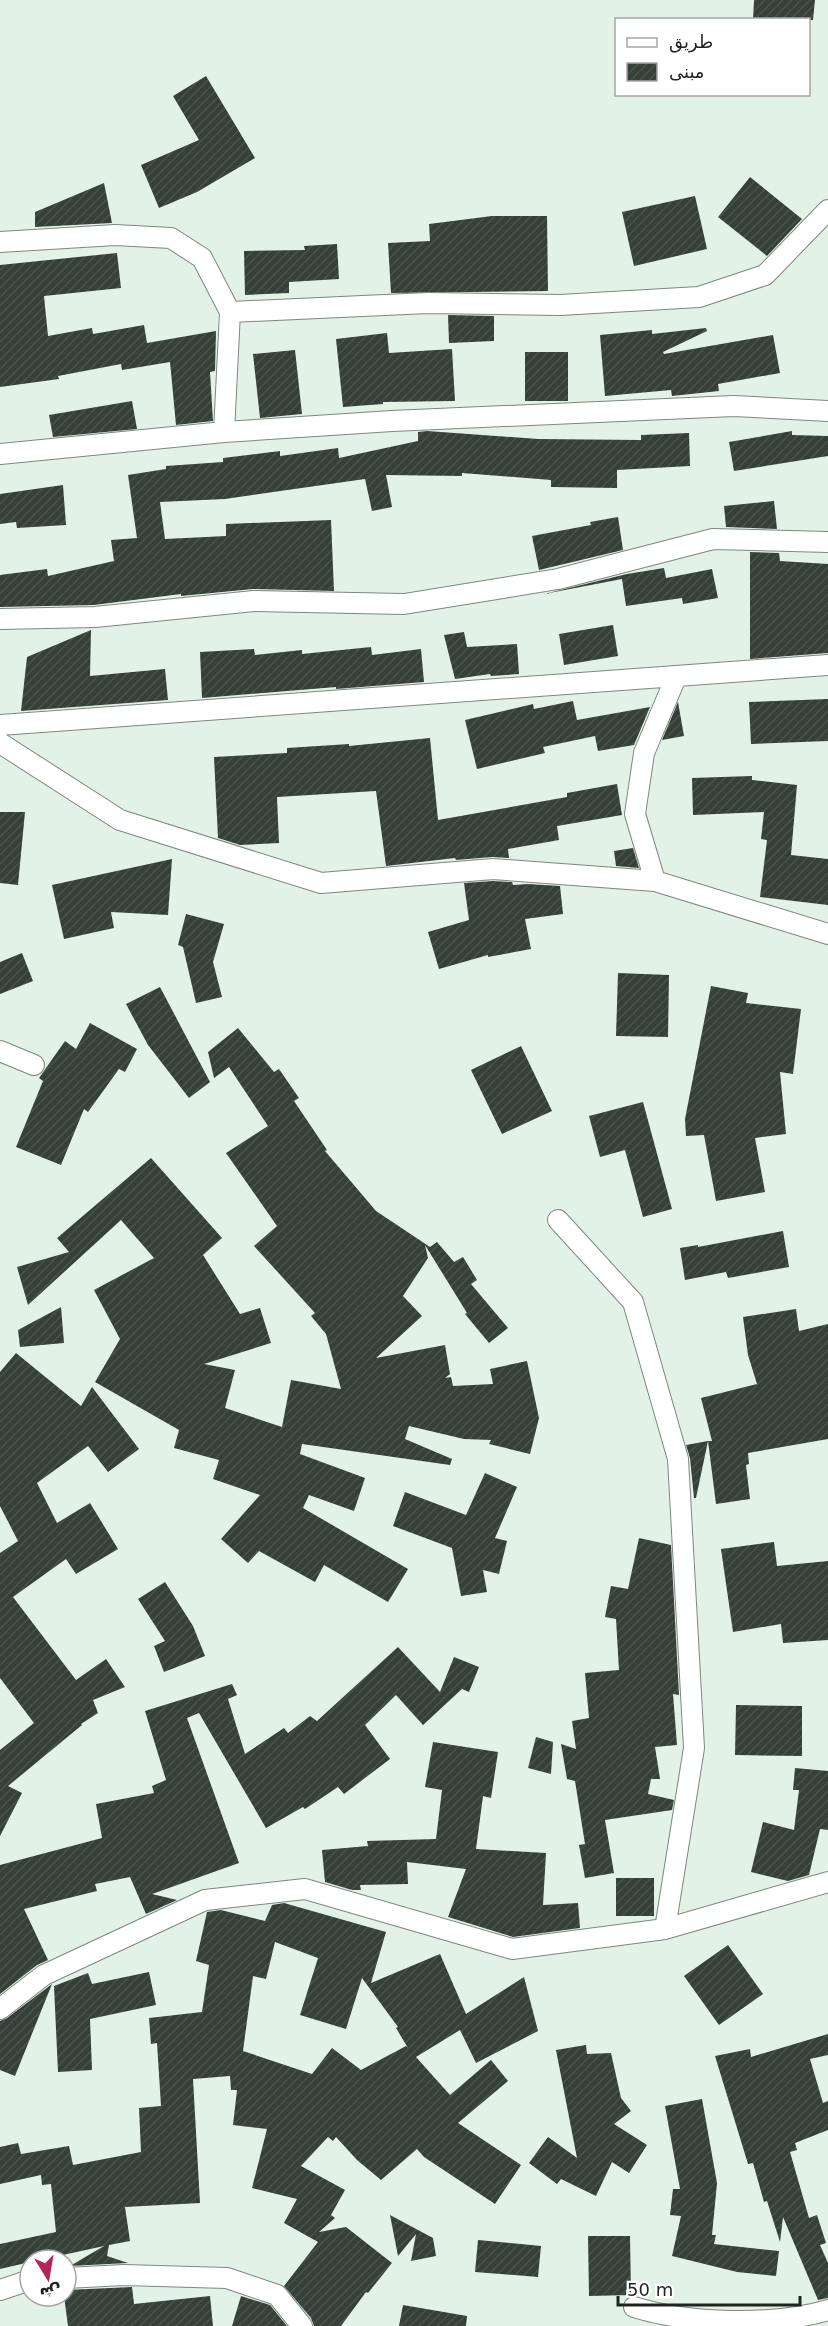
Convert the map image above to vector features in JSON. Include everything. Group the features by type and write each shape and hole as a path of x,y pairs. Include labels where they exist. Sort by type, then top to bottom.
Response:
{"street":[{"path":"230,312 428,303 560,305 699,297 765,275 828,210"},
{"path":"0,242 115,235 171,238 202,258 230,312 224,432"},
{"path":"0,454 224,432 393,421 734,406 828,411"},
{"path":"0,619 95,617 254,601 404,604 558,579 713,539 828,542"},
{"path":"0,726 828,665"},
{"path":"655,881 635,814 644,753 676,677"},
{"path":"0,743 120,820 321,883 493,869 655,881 828,934"},
{"path":"0,758 20,756"},
{"path":"0,1051 34,1065"},
{"path":"558,1220 633,1302 678,1459 694,1748 665,1929"},
{"path":"0,2009 44,1975 205,1900 305,1889 512,1948 665,1929 828,1882"},
{"path":"78,2277 124,2275 226,2278 277,2295 302,2326"},
{"path":"0,2290 18,2284"},
{"path":"634,2307 657,2314 737,2322 806,2317 828,2310"}],"building":[{"path":"754,0 815,0 813,20 810,18 753,18"},
{"path":"206,76 255,158 197,192 159,208 141,165 199,140 173,96"},
{"path":"750,177 802,219 767,256 718,217"},
{"path":"104,183 112,223 35,227 35,212"},
{"path":"695,196 707,249 634,266 622,212"},
{"path":"492,216 547,216 548,291 391,293 388,243 430,241 429,224"},
{"path":"337,244 339,279 289,282 289,293 245,295 244,251 305,250 304,246"},
{"path":"117,253 121,288 44,296 48,336 92,328 93,334 144,325 147,343 216,331 215,371 210,372 213,421 176,425 170,362 122,370 121,364 58,376 59,379 0,387 0,265"},
{"path":"448,315 494,316 494,341 449,343"},
{"path":"706,328 707,331 663,352 664,354 773,335 780,373 718,384 719,391 672,396 671,390 605,396 600,335 652,330 652,334"},
{"path":"387,333 389,353 452,349 455,401 383,402 383,404 343,407 336,339"},
{"path":"295,350 302,414 260,418 253,354"},
{"path":"525,352 568,352 568,401 525,401"},
{"path":"132,401 137,429 53,437 49,415"},
{"path":"792,431 792,435 828,436 828,456 734,471 729,442"},
{"path":"418,432 538,439 641,440 641,435 689,433 690,466 617,470 617,488 551,487 551,480 462,473 462,476 386,475 392,507 372,511 365,479 225,499 160,502 165,539 226,536 226,524 331,520 334,591 253,589 181,596 181,594 94,605 0,607 0,575 47,569 48,576 114,561 111,540 137,538 128,475 166,469 166,466 223,462 223,458 280,451 280,456 338,448 339,458 418,441"},
{"path":"63,485 66,525 17,528 16,522 0,524 0,494"},
{"path":"774,501 777,529 726,527 724,506"},
{"path":"618,517 623,550 539,570 532,536 591,525 590,522"},
{"path":"750,552 779,553 780,561 828,564 828,653 750,659"},
{"path":"664,568 666,578 712,569 718,598 683,604 682,598 626,606 622,579 544,594 627,574"},
{"path":"613,625 618,656 564,665 559,634"},
{"path":"91,630 90,676 165,669 168,700 21,711 27,657"},
{"path":"464,632 467,647 517,644 519,674 491,676 490,674 455,679 444,635"},
{"path":"371,647 372,655 421,649 424,682 202,698 200,652 254,649 255,655 302,650 302,654"},
{"path":"828,699 828,741 751,744 749,702"},
{"path":"573,701 577,720 650,707 634,745 598,751 595,736 543,747 545,753 477,769 465,720 533,704 534,709"},
{"path":"678,702 684,736 662,740"},
{"path":"430,738 438,820 567,797 567,793 617,784 622,815 557,826 559,840 508,849 509,858 456,860 455,858 386,866 376,791 277,797 279,843 240,845 218,838 214,757 287,753 287,748 349,744 349,746"},
{"path":"752,776 752,780 797,785 791,855 828,859 828,905 760,897 767,840 761,839 764,812 693,815 692,778"},
{"path":"0,812 25,812 18,885 0,883"},
{"path":"633,848 639,868 616,866 614,851"},
{"path":"172,859 168,915 111,912 114,928 64,939 52,885"},
{"path":"512,882 513,885 560,886 563,914 525,919 531,949 488,957 488,955 439,969 428,932 469,920 464,883"},
{"path":"186,914 224,924 213,962 222,997 196,1003 183,947 178,945"},
{"path":"22,953 33,981 0,994 0,962"},
{"path":"618,973 669,975 668,1037 616,1036"},
{"path":"711,986 748,993 746,1003 801,1009 793,1074 780,1072 786,1134 755,1138 765,1192 716,1201 704,1135 686,1136 685,1119"},
{"path":"160,987 210,1082 189,1098 148,1045 126,1004"},
{"path":"90,1023 137,1049 125,1072 119,1069 88,1112 84,1109 61,1165 16,1147 43,1081 39,1078 65,1041 76,1049"},
{"path":"238,1028 274,1072 279,1069 299,1098 294,1101 327,1150 325,1151 376,1211 430,1247 437,1242 454,1262 463,1257 477,1280 471,1284 508,1328 489,1343 465,1314 467,1313 425,1245 428,1258 403,1296 422,1316 376,1358 445,1345 450,1374 445,1378 451,1377 453,1386 493,1384 490,1369 527,1361 539,1418 530,1454 489,1444 491,1440 464,1439 409,1426 405,1439 452,1459 450,1465 302,1444 300,1454 365,1478 354,1511 309,1495 303,1508 408,1569 388,1602 324,1565 315,1582 259,1551 248,1563 221,1539 260,1495 213,1479 219,1460 174,1448 179,1430 95,1382 120,1339 94,1290 154,1258 121,1220 28,1305 17,1267 69,1252 57,1238 151,1158 222,1238 203,1255 240,1314 260,1308 271,1343 204,1364 235,1370 225,1408 282,1427 291,1380 341,1389 326,1334 311,1316 315,1313 254,1246 277,1226 226,1153 268,1126 229,1067 214,1078 208,1052"},
{"path":"521,1046 552,1111 502,1134 471,1070"},
{"path":"643,1102 672,1209 643,1217 625,1150 600,1157 589,1116"},
{"path":"783,1231 789,1267 728,1278 726,1272 685,1280 680,1248 698,1245 698,1247"},
{"path":"61,1307 64,1343 20,1347 18,1330"},
{"path":"796,1309 799,1331 828,1324 828,1439 748,1453 749,1464 746,1465 750,1499 716,1504 708,1441 712,1441 701,1398 757,1384 748,1355 743,1317"},
{"path":"16,1353 81,1406 92,1387 139,1449 108,1472 88,1446 37,1483 57,1523 90,1503 118,1549 76,1574 66,1559 13,1597 76,1680 106,1659 125,1687 93,1700 98,1713 81,1724 8,1786 22,1793 0,1836 0,1750 34,1723 0,1678 0,1553 18,1541 0,1506 0,1372"},
{"path":"708,1441 696,1498 694,1498 690,1458 686,1445"},
{"path":"485,1473 517,1487 495,1538 507,1541 499,1574 483,1570 487,1592 461,1596 452,1548 393,1526 405,1492 466,1515"},
{"path":"639,1538 671,1545 679,1695 673,1694 677,1745 655,1747 660,1779 651,1779 648,1794 674,1800 672,1810 605,1820 614,1873 585,1878 579,1845 585,1844 575,1781 567,1779 561,1744 576,1749 572,1721 589,1718 585,1673 619,1670 616,1619 605,1617 611,1586 628,1589"},
{"path":"774,1542 777,1566 828,1561 828,1640 783,1643 781,1624 733,1632 721,1549"},
{"path":"165,1582 193,1626 205,1656 164,1672 154,1646 165,1641 138,1599"},
{"path":"398,1647 440,1692 454,1657 479,1667 469,1692 462,1689 423,1725 396,1695 365,1725 390,1759 344,1794 338,1787 305,1809 303,1807 266,1828 199,1713 187,1718 239,1863 152,1894 177,1900 146,1914 130,1877 95,1884 97,1891 24,1909 48,1960 37,1965 0,1994 0,1865 102,1838 96,1804 154,1793 152,1786 166,1780 145,1711 232,1684 237,1695 228,1699 245,1754 284,1728 288,1733 310,1716 317,1721"},
{"path":"736,1705 802,1706 802,1756 735,1755"},
{"path":"536,1737 553,1742 551,1774 528,1768"},
{"path":"433,1742 498,1752 491,1798 483,1796 476,1849 546,1853 543,1905 578,1903 580,1928 513,1937 448,1917 466,1869 407,1862 408,1884 360,1885 361,1890 352,1890 325,1882 322,1850 368,1846 367,1841 436,1839 442,1790 425,1787"},
{"path":"795,1768 828,1771 828,1830 820,1829 809,1875 788,1881 751,1872 763,1822 794,1830 799,1790 793,1790"},
{"path":"616,1878 654,1878 654,1916 616,1916"},
{"path":"284,1903 386,1932 371,1983 440,1954 466,2014 524,1977 538,2031 476,2063 460,2030 416,2057 450,2095 491,2060 508,2081 458,2123 521,2165 495,2204 424,2157 417,2149 381,2180 357,2160 336,2137 333,2141 328,2137 301,2166 345,2190 331,2215 335,2218 319,2232 346,2227 392,2263 368,2293 366,2292 341,2326 314,2326 311,2318 284,2286 318,2242 284,2223 297,2199 252,2188 267,2129 233,2125 237,2090 231,2090 230,2076 193,2079 200,2203 125,2207 130,2241 109,2245 107,2256 128,2263 78,2266 78,2261 104,2246 78,2252 78,2248 18,2248 18,2265 0,2269 0,2244 56,2232 51,2184 42,2185 41,2175 0,2184 0,2147 18,2143 21,2154 69,2146 73,2165 141,2152 139,2108 161,2106 157,2043 151,2044 149,2018 202,2012 209,1965 196,1961 207,1912 221,1910 265,1921 272,1905","holes":["275,1942 318,1958 300,2015 346,2029 362,1978 398,2027 396,2028 408,2048 406,2046 361,2070 332,2048 312,2074 243,2051 253,1976 266,1979"]},
{"path":"728,1945 763,1994 719,2025 684,1976"},
{"path":"149,1972 156,2005 90,2019 92,2070 58,2072 54,1986 88,1973 92,1984"},
{"path":"52,1984 15,2076 0,2070 0,2021"},
{"path":"828,2034 828,2055 810,2059 823,2103 828,2101 828,2130 795,2143 797,2150 790,2152 809,2218 817,2215 826,2243 820,2245 828,2263 828,2298 818,2300 783,2217 780,2242 767,2201 764,2202 753,2163 748,2164 715,2056 750,2049 751,2057"},
{"path":"586,2045 587,2054 611,2053 621,2098 631,2111 614,2124 647,2145 629,2173 612,2162 596,2196 561,2179 557,2184 529,2163 548,2137 577,2158 556,2050"},
{"path":"702,2099 717,2183 712,2235 716,2235 714,2244 779,2251 776,2276 737,2272 672,2256 681,2216 670,2215 673,2189 680,2189 665,2106"},
{"path":"390,2215 433,2238 436,2256 411,2261 416,2234 398,2256"},
{"path":"588,2236 630,2236 631,2295 589,2296"},
{"path":"478,2240 541,2246 538,2277 475,2272"},
{"path":"132,2287 134,2304 210,2296 213,2326 68,2326 66,2308 78,2308 78,2289"},
{"path":"241,2296 270,2305 287,2326 232,2326"},
{"path":"403,2305 467,2316 466,2326 399,2326"}]}
